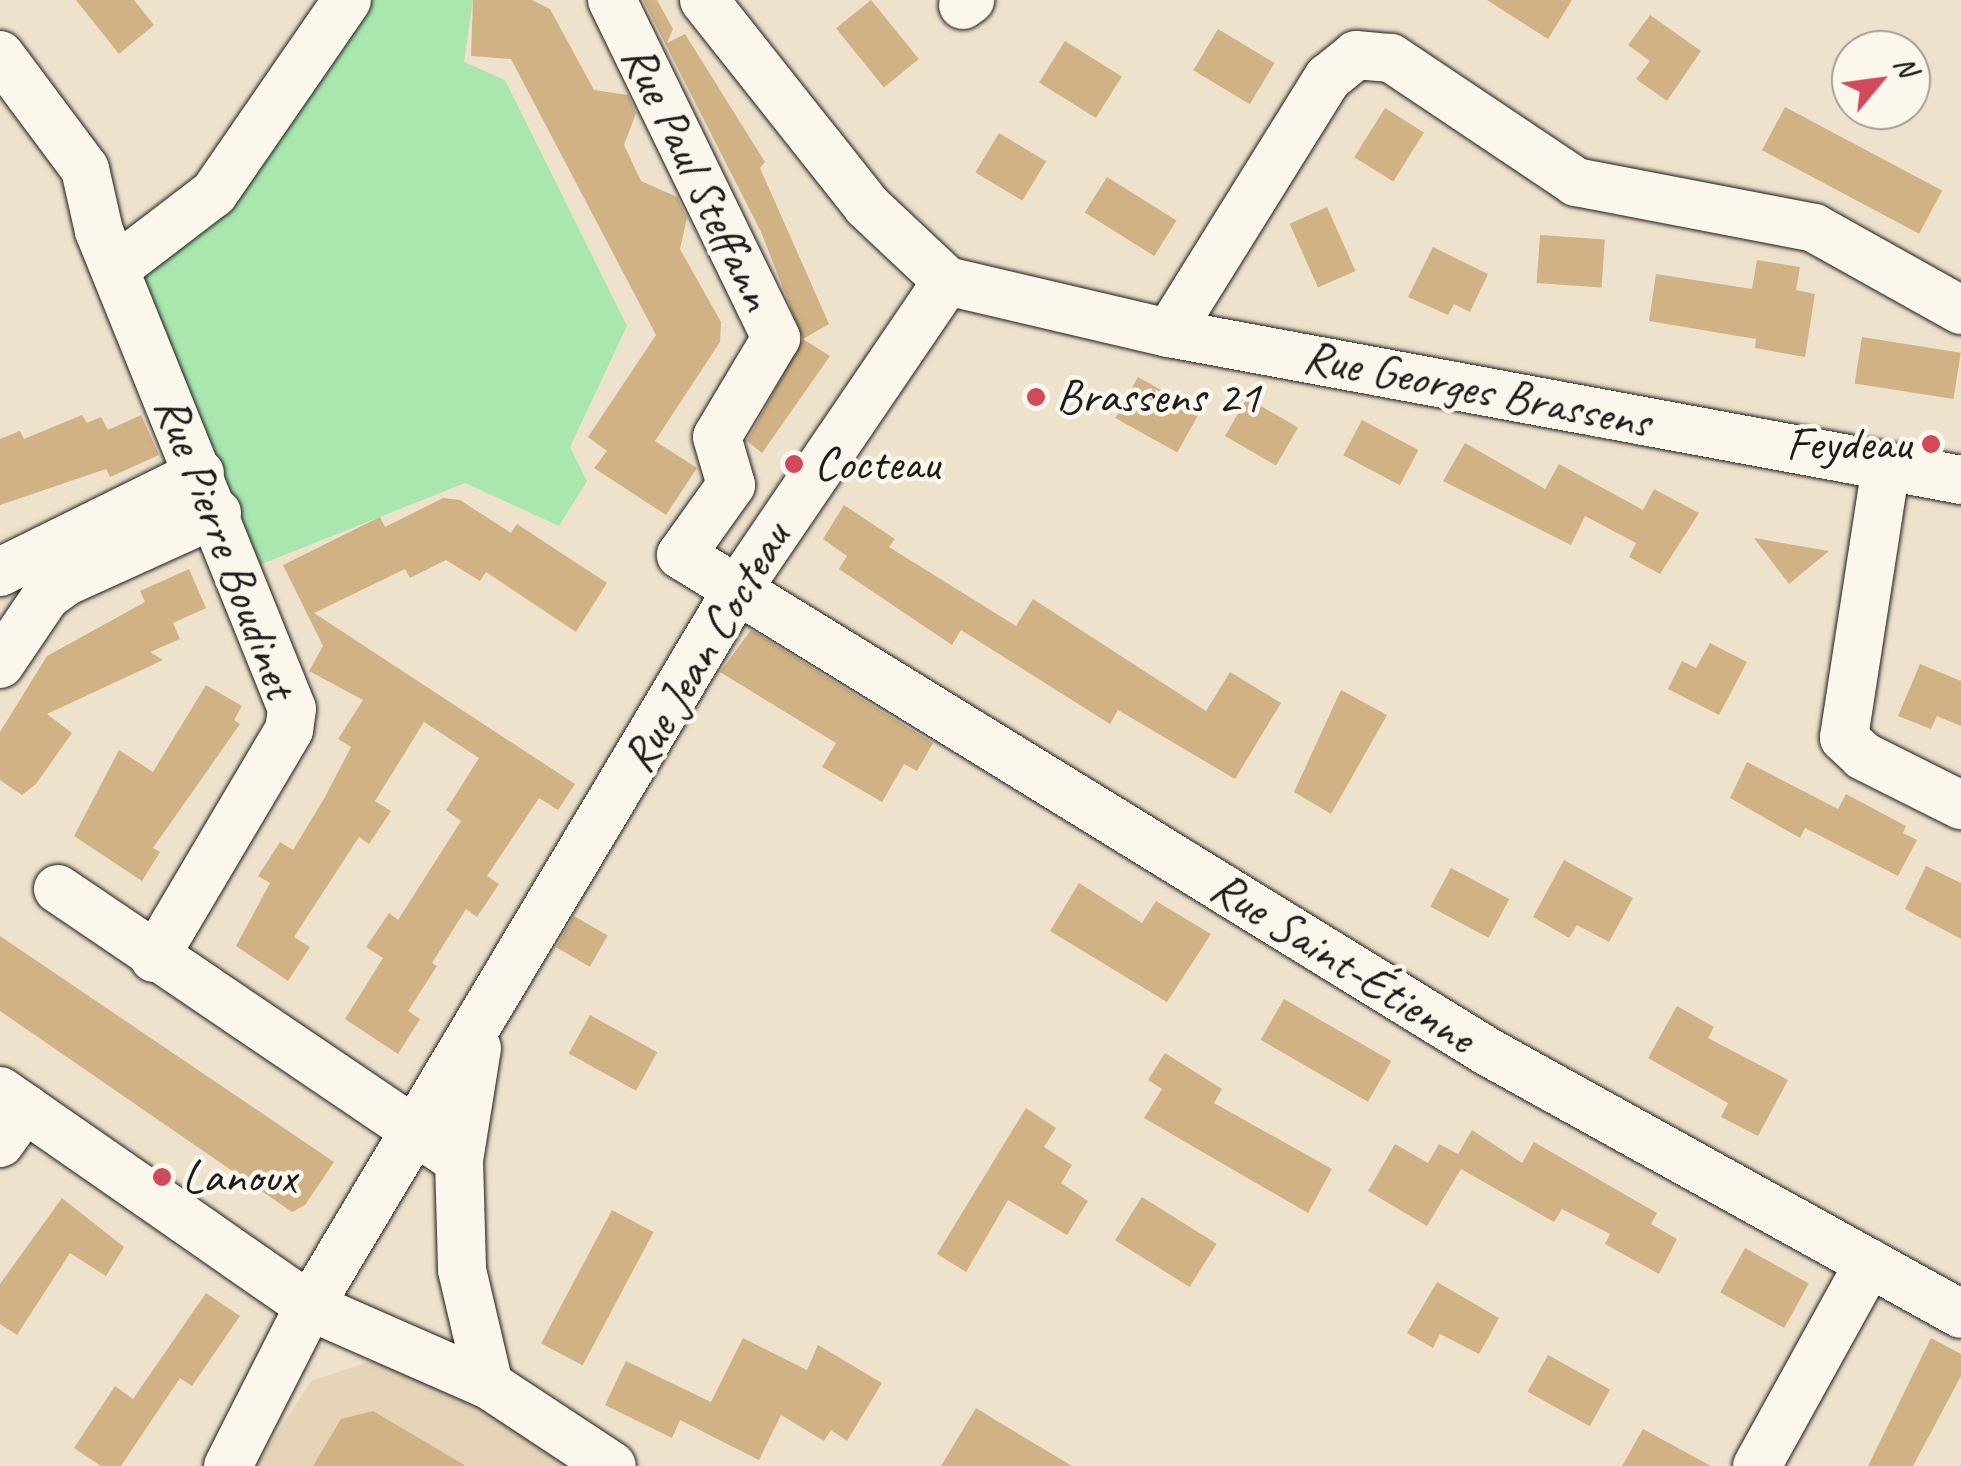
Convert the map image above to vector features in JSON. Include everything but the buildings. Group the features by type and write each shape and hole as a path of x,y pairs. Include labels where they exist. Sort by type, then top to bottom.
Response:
{"street":[{"path":"108,249 214,194 347,0"},
{"name":"Rue Paul Steffann","path":"612,0 776,338 717,437 731,485 681,554 736,590"},
{"name":"Rue Georges Brassens","path":"704,0 867,206 948,281 1170,333 1961,480"},
{"name":"Rue Pierre Boudinet","path":"0,54 86,168 108,249 209,493 292,709 289,730 154,958"},
{"path":"1170,333 1328,78 1356,54 1392,58 1576,182 1814,228 1961,310"},
{"name":"Rue Jean Cocteau","path":"228,1466 309,1306 482,1023 736,590 948,281"},
{"path":"1886,466 1844,738 1863,756 1961,804"},
{"path":"0,572 209,493"},
{"path":"0,664 46,596 209,493"},
{"name":"Rue Saint-Étienne","path":"736,590 1490,1052 1961,1314"},
{"path":"58,889 154,958 417,1126 458,1160"},
{"name":"Rue Jean Cocteau","path":"482,1023 458,1160 462,1270 489,1385"},
{"path":"8,1114 309,1306 489,1385 612,1466"},
{"path":"1758,1466 1869,1263"}],"shaded area":[{"path":"375,1360 501,1419 574,1466 256,1466 311,1381"}],"green space":[{"path":"370,0 473,0 464,62 505,80 627,326 570,447 587,481 559,526 465,483 257,566 139,278"}],"place":[{"name":"Brassens 21","path":"1036,397"},
{"name":"Feydeau","path":"1931,444"},
{"name":"Cocteau","path":"794,464"},
{"name":"Lanoux","path":"162,1177"}]}
